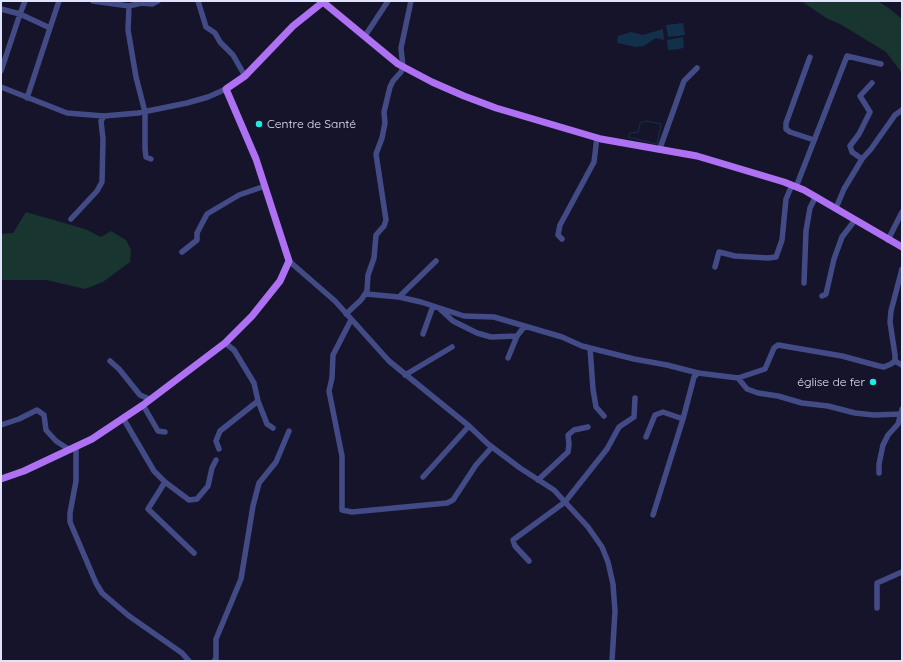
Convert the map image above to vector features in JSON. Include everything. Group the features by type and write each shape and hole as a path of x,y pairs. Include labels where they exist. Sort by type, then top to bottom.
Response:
{"main road":[{"path":"1,479 24,471 92,439 143,405 225,343 266,300 280,281 289,261 265,186 241,122 226,89 245,76 293,26 323,2 403,67 432,82 483,103 597,137 697,156 794,186 816,196 902,247"}],"street":[{"path":"1,71 25,1"},
{"path":"27,98 59,1"},
{"path":"93,1 129,6 141,3 152,4 158,1"},
{"path":"198,1 206,22 206,27 215,33 220,42 233,55 245,76"},
{"path":"365,36 388,1"},
{"path":"346,314 366,294 368,275 374,258 376,235 384,226 386,220 376,154 382,138 385,123 384,112 390,87 393,80 401,72 403,67 401,48 411,1"},
{"path":"129,6 128,30 136,77 145,112 146,157 151,160"},
{"path":"1,9 20,14 50,28"},
{"path":"715,267 719,252 768,258 776,257 782,240 786,199 794,186 814,140 847,56 881,64"},
{"path":"810,57 786,124 786,129 790,132 814,140"},
{"path":"660,148 684,81 697,68"},
{"path":"862,159 852,152 850,146 870,112 860,96 872,84"},
{"path":"1,88 67,113 104,116 145,112 187,103 208,97 226,89"},
{"path":"836,208 844,190 862,159 871,149 895,115 902,110"},
{"path":"71,219 97,191 102,182 103,139 101,121 104,116"},
{"path":"562,240 558,235 560,225 594,162 597,137"},
{"path":"182,252 197,240 197,233 207,214 239,195 265,186"},
{"path":"804,283 806,231 810,208 816,196"},
{"path":"888,240 902,212"},
{"path":"822,296 826,294 834,259 842,237 855,220"},
{"path":"289,261 319,286 384,356 469,426 492,447 554,490 588,526 599,542 610,568 615,605 612,661"},
{"path":"399,297 436,261"},
{"path":"902,269 890,311 895,360 902,365"},
{"path":"366,294 399,297 464,316 494,317 562,337 590,348 698,373 738,378 765,369 774,348 778,345 842,356 884,367 892,364 895,360"},
{"path":"423,334 433,306"},
{"path":"440,309 453,321 476,333 491,337 517,336"},
{"path":"351,320 333,355 332,378 329,392 342,456 342,510 352,512 447,503 453,500 476,465 492,447"},
{"path":"508,358 517,336 524,327"},
{"path":"225,343 234,350 254,383 258,401 268,424 273,428"},
{"path":"406,375 452,347"},
{"path":"590,348 596,407 604,416"},
{"path":"110,361 119,369 140,394 148,400"},
{"path":"653,515 683,419 694,377 698,373"},
{"path":"738,378 747,388 758,393 778,396 802,403 828,406 855,413 874,415 901,412 898,424 883,445 879,464 879,473"},
{"path":"529,561 515,546 514,540 565,502 607,449 619,427 634,416 635,398"},
{"path":"219,449 216,441 220,431 258,401"},
{"path":"143,405 158,430 165,432"},
{"path":"1,425 19,419 36,410 44,415 46,430 56,441 73,448 76,480 70,513 70,522 96,583 102,593 129,616 182,653 189,661"},
{"path":"646,437 655,415 663,412 683,419"},
{"path":"123,418 150,465 165,482 188,500 197,499 208,486 212,468 216,460"},
{"path":"424,477 469,426"},
{"path":"538,480 568,452 570,444 568,435 574,430 588,427"},
{"path":"214,661 216,659 216,639 241,579 253,506 260,483 276,462 289,431"},
{"path":"165,482 148,509 194,553"},
{"path":"876,608 877,582 902,572"}],"green space":[{"path":"801,1 878,1 890,9 902,19 902,73 886,52 840,24 828,19"},
{"path":"26,212 85,229 101,237 111,231 126,240 131,250 130,262 103,282 85,289 46,280 1,280 1,234 13,233"}],"water":[{"path":"683,23 685,35 668,37 666,25"},
{"path":"663,29 664,40 656,38 644,46 636,47 617,43 618,36 631,32 643,35"},
{"path":"683,37 684,47 680,49 668,50 667,40"}],"waterway":[{"path":"646,121 661,124 657,144 628,137 630,133 638,132 640,123 646,121"}],"place":[{"name":"Centre de Santé","path":"259,124"},
{"name":"église de fer","path":"873,382"}]}
